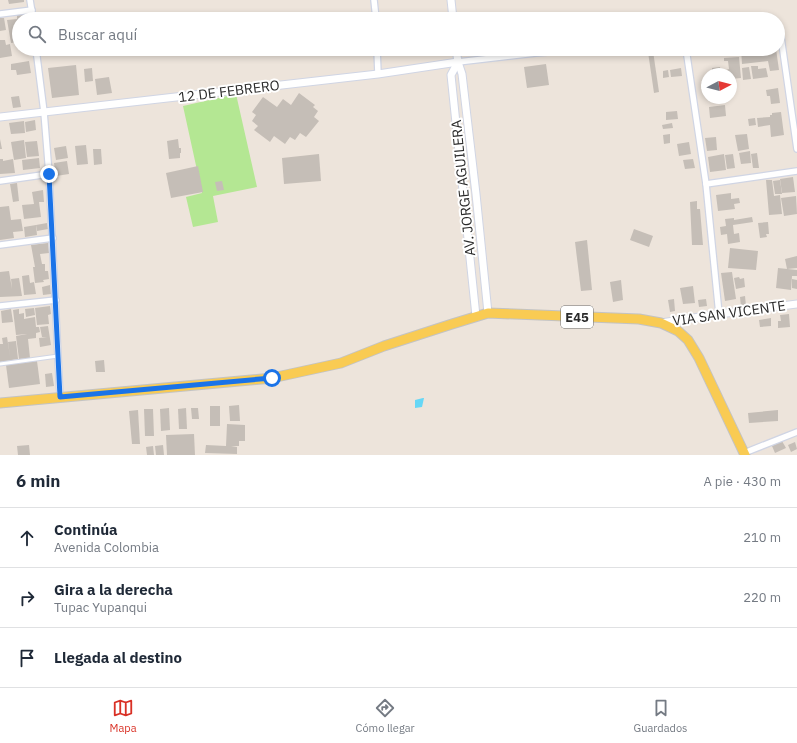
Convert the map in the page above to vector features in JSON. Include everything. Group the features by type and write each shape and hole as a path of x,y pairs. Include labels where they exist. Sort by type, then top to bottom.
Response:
{"main road":[{"name":"E45","path":"0,403 272,378 342,363 384,346 488,313 640,319 661,323 678,331 688,340 744,454"}],"street":[{"path":"16,12 32,10 30,0"},
{"path":"374,0 375,12"},
{"path":"451,0 452,12"},
{"path":"0,14 12,12"},
{"path":"37,56 44,112 49,174 60,397"},
{"path":"377,56 378,74"},
{"name":"AV. JORGE AGUILERA","path":"457,56 462,74 488,313"},
{"path":"458,62 510,56"},
{"path":"687,56 706,184 719,314"},
{"path":"784,56 797,150"},
{"name":"12 DE FEBRERO","path":"0,117 378,74 458,62"},
{"name":"AV. JORGE AGUILERA","path":"458,62 451,75 476,316"},
{"path":"706,184 797,171"},
{"path":"0,181 49,174"},
{"path":"0,245 52,238"},
{"path":"0,306 56,300"},
{"name":"VIA SAN VICENTE","path":"661,323 797,304"},
{"path":"744,454 797,432"}],"lane":[{"path":"0,364 59,356"}],"green space":[{"path":"236,94 257,187 213,196 218,222 193,227 186,197 202,193 183,106"}],"water":[{"path":"424,398 422,407 415,408 415,400"}],"building":[{"path":"8,0 24,0 24,2 9,4"},
{"path":"0,18 4,18 6,30 0,31"},
{"path":"7,20 12,20 12,43 11,43"},
{"path":"0,40 5,40 6,45 10,44 12,56 0,58"},
{"path":"649,56 654,56 659,92 654,93"},
{"path":"741,56 777,56 779,70 770,71 768,61 742,64"},
{"path":"739,57 741,78 737,78 737,68 729,68 728,61 724,61 724,58"},
{"path":"29,61 31,73 17,75 16,70 11,70 11,64"},
{"path":"546,64 549,85 527,88 524,67"},
{"path":"76,65 79,95 52,98 48,68"},
{"path":"751,66 758,66 758,69 766,68 768,77 753,79"},
{"path":"749,67 751,79 743,80 742,68"},
{"path":"92,68 93,81 85,82 84,69"},
{"path":"681,68 682,76 671,77 670,70"},
{"path":"668,70 669,77 663,78 663,71"},
{"path":"109,77 112,93 97,95 95,79"},
{"path":"778,88 780,103 771,104 770,96 767,96 766,90"},
{"path":"299,93 315,105 313,107 318,111 314,117 319,121 306,137 300,133 295,140 290,137 285,144 274,136 270,142 254,130 258,126 252,121 256,115 252,112 263,97 277,107 283,99 291,105"},
{"path":"19,96 21,107 13,108 11,97"},
{"path":"725,105 726,116 710,118 709,107"},
{"path":"677,111 678,119 666,120 666,112"},
{"path":"781,112 784,135 771,137 770,125 758,127 757,118 770,117 772,113"},
{"path":"755,118 756,125 749,126 748,119"},
{"path":"35,120 36,130 26,132 25,122"},
{"path":"24,121 25,133 11,134 9,123"},
{"path":"672,123 673,128 663,129 662,125"},
{"path":"670,134 670,143 664,144 663,135"},
{"path":"747,134 749,149 738,151 735,135"},
{"path":"716,137 717,150 707,151 705,138"},
{"path":"178,139 179,148 181,148 180,158 169,159 167,141"},
{"path":"24,140 26,158 14,160 11,142"},
{"path":"37,141 39,156 27,157 25,142"},
{"path":"689,142 691,154 679,156 677,144"},
{"path":"86,145 88,164 77,165 75,146"},
{"path":"66,146 68,158 56,160 54,148"},
{"path":"93,149 101,149 102,164 94,165"},
{"path":"750,151 751,163 741,164 739,153"},
{"path":"757,153 759,168 753,168 751,154"},
{"path":"319,154 321,181 284,184 282,158"},
{"path":"724,154 726,170 710,172 708,157"},
{"path":"733,154 735,168 727,169 725,155"},
{"path":"39,158 40,168 23,170 22,160"},
{"path":"0,159 3,159 3,161 13,159 15,173 0,174"},
{"path":"693,159 695,168 685,169 683,160"},
{"path":"67,161 69,174 56,176 54,163"},
{"path":"198,166 203,192 171,198 166,173"},
{"path":"793,177 795,192 782,193 780,179"},
{"path":"766,180 772,180 774,196 780,195 782,214 769,215"},
{"path":"780,180 782,194 775,194 773,181"},
{"path":"222,181 224,190 217,191 215,182"},
{"path":"17,183 19,201 13,202 10,184"},
{"path":"43,190 44,202 39,202 41,217 24,219 22,205 34,204 32,192"},
{"path":"731,193 731,199 739,198 740,203 734,204 735,209 718,211 716,195"},
{"path":"796,196 797,214 784,216 781,198"},
{"path":"697,201 697,209 700,209 703,245 692,245 690,202"},
{"path":"9,206 11,220 21,219 23,231 13,232 14,238 0,240 0,207"},
{"path":"752,217 753,222 733,225 734,234 739,233 740,242 728,244 727,234 721,235 720,227 726,226 725,219 734,218 734,220"},
{"path":"768,222 769,234 766,234 767,237 760,238 758,223"},
{"path":"47,223 48,229 37,231 36,225"},
{"path":"36,225 37,235 25,237 24,227"},
{"path":"634,229 653,236 649,247 630,240"},
{"path":"587,240 592,290 581,291 575,242"},
{"path":"48,243 49,253 40,254 42,264 45,264 45,271 48,271 49,279 43,280 44,282 35,283 33,267 35,267 31,245"},
{"path":"730,248 758,251 756,270 728,268"},
{"path":"797,256 797,268 787,269 785,259"},
{"path":"778,268 797,270 797,276 792,276 791,290 776,288"},
{"path":"9,271 12,289 11,279 19,278 22,296 0,297 0,272"},
{"path":"732,272 736,299 725,301 721,273"},
{"path":"29,275 30,283 34,282 36,294 24,295 22,276"},
{"path":"739,277 740,279 744,278 745,287 736,289 734,278"},
{"path":"792,279 797,280 797,289 792,288"},
{"path":"621,280 623,300 613,302 610,282"},
{"path":"50,285 51,294 43,295 42,287"},
{"path":"693,286 695,303 683,304 680,288"},
{"path":"745,296 746,306 741,307 740,297"},
{"path":"674,299 675,311 670,312 668,300"},
{"path":"706,299 707,306 699,307 698,300"},
{"path":"50,306 51,314 48,315 49,324 37,325 35,308"},
{"path":"34,308 35,315 26,317 25,309"},
{"path":"11,309 13,322 2,323 1,311"},
{"path":"19,309 19,314 24,313 24,319 35,317 36,327 39,327 40,332 36,333 36,338 28,339 30,358 19,359 16,336 27,334 16,335 13,310"},
{"path":"789,314 790,327 778,328 778,321 781,321 780,315"},
{"path":"771,318 771,326 760,327 759,320"},
{"path":"48,326 51,345 40,347 39,338 47,337 42,337 40,327"},
{"path":"7,337 10,356 8,342 16,341 18,359 0,362 0,344 3,344 2,338"},
{"path":"104,360 105,372 96,372 95,361"},
{"path":"37,361 40,384 9,388 6,365"},
{"path":"52,373 54,386 46,387 45,374"},
{"path":"239,405 240,421 230,421 229,406"},
{"path":"210,406 220,406 220,426 210,426"},
{"path":"169,408 170,430 161,431 160,409"},
{"path":"186,408 187,429 179,429 178,409"},
{"path":"191,408 198,408 199,419 192,419"},
{"path":"144,409 153,409 154,436 145,436"},
{"path":"138,410 140,444 132,444 129,411"},
{"path":"778,410 778,421 749,423 748,413"},
{"path":"227,424 245,425 245,441 239,441 239,446 231,446 237,447 237,454 205,453 206,445 226,446"},
{"path":"194,434 195,455 167,455 166,435"},
{"path":"782,441 786,448 775,453 772,446"},
{"path":"795,442 797,449 791,452 788,445"},
{"path":"29,445 30,455 18,455 17,446"},
{"path":"163,445 164,455 156,455 155,446"},
{"path":"153,446 154,455 147,455 146,447"}],"route":[{"path":"49,174 60,397 272,378"}]}
